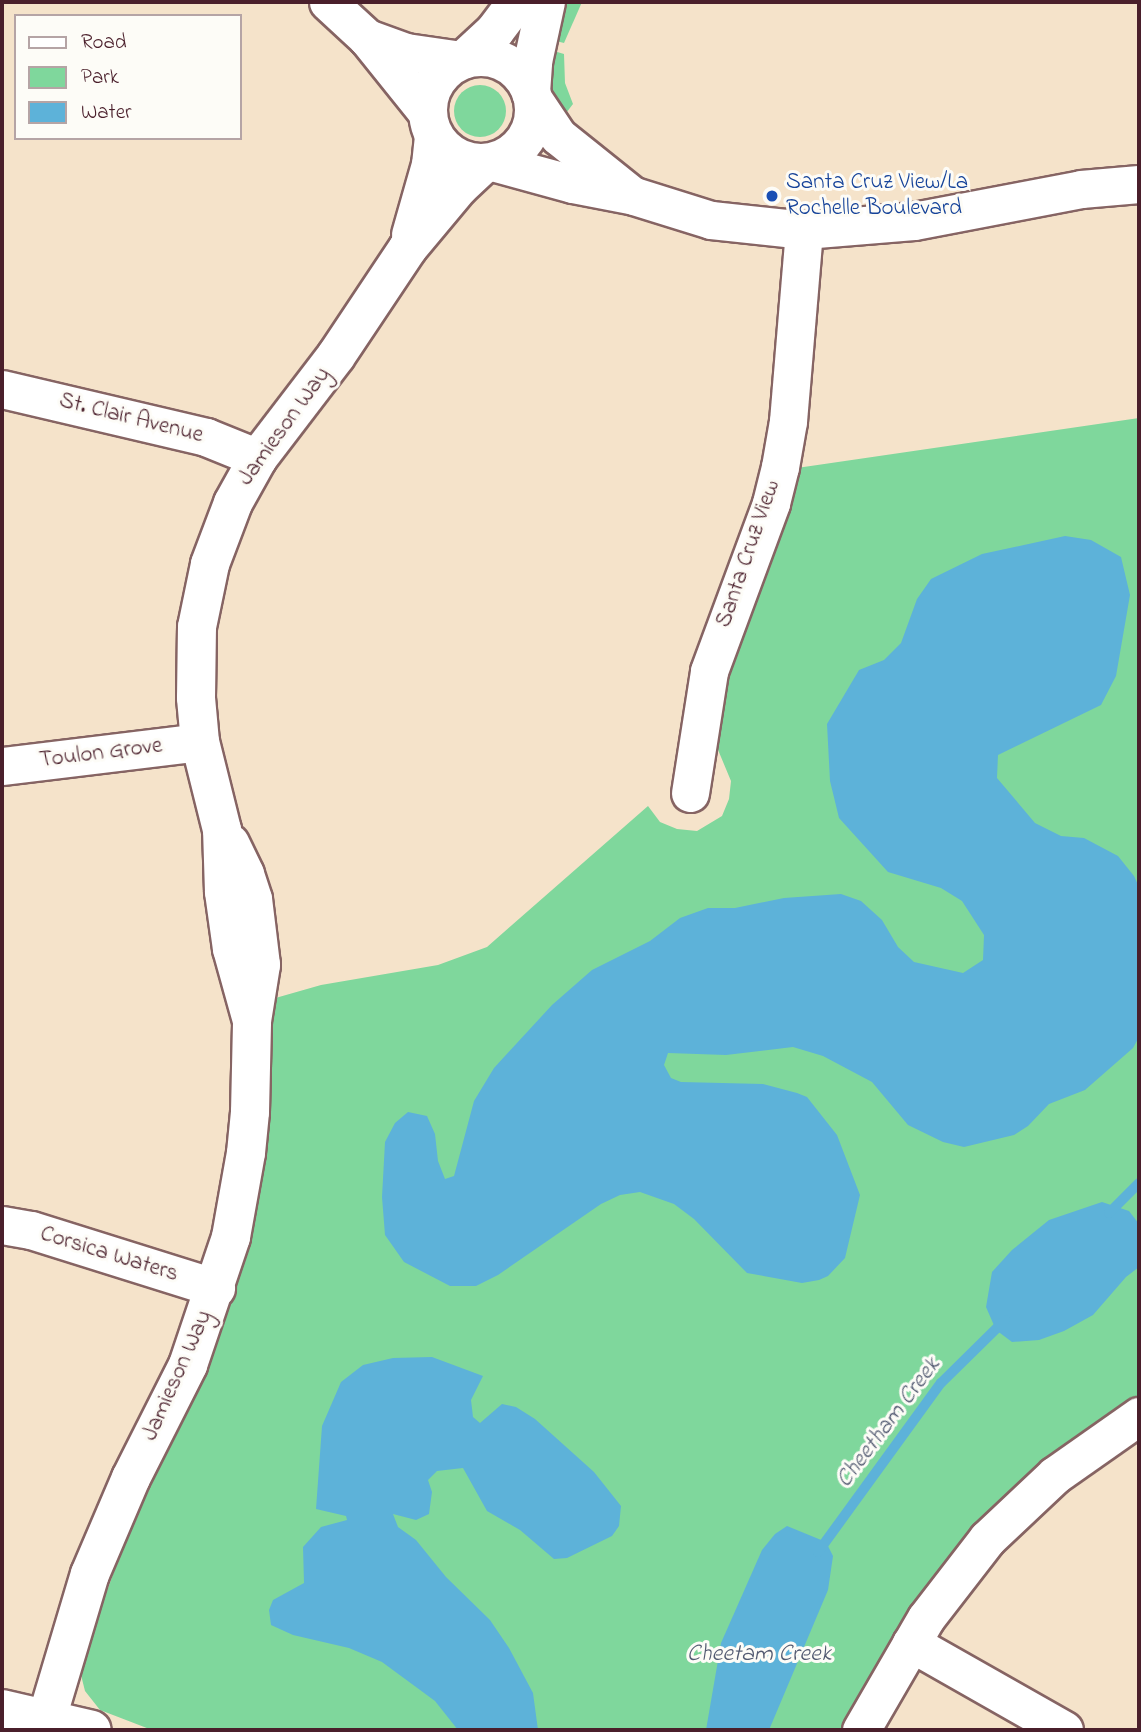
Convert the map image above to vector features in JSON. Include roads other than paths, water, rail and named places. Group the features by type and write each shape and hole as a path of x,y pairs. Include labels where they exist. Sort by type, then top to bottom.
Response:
{"street":[{"path":"328,2 367,38 431,125 445,149 460,159 489,162 635,197 711,220 804,230 914,221 1070,191 1139,184"},
{"path":"431,125 436,82 451,66 463,60 495,31 517,2"},
{"path":"489,162 508,156 526,138 532,122 537,40 546,2"},
{"path":"367,38 406,52 463,60 490,58 505,62 524,78 558,136 635,197"},
{"name":"Jamieson Way","path":"408,247 428,175 431,125"},
{"name":"Jamieson Way","path":"47,1718 90,1574 131,1478 188,1364 216,1288 231,1237 246,1153 252,1021 261,965 259,929 246,874 222,830 200,742 194,661 209,564 233,502 258,458 336,356 408,247 471,174 489,162"},
{"name":"Santa Cruz View","path":"690,793 709,671 771,503 780,467 788,421 804,230"},
{"name":"St. Clair Avenue","path":"2,388 206,437 258,458"},
{"name":"Toulon Grove","path":"2,766 200,742"},
{"name":"Corsica Waters","path":"2,1225 65,1240 216,1288"},
{"path":"861,1730 911,1643 956,1577 1018,1507 1055,1475 1139,1416"},
{"path":"911,1643 1064,1730"},
{"path":"2,1709 92,1730"}],"water":[{"path":"1065,536 1091,540 1121,557 1130,595 1116,676 1101,705 998,755 997,778 1035,823 1061,836 1084,838 1118,856 1134,876 1139,887 1139,1037 1133,1048 1085,1090 1049,1104 1028,1126 1014,1135 964,1147 943,1142 908,1125 872,1082 823,1056 793,1047 726,1055 668,1053 664,1065 671,1078 681,1082 763,1084 797,1093 807,1097 837,1135 860,1195 845,1258 828,1276 819,1280 802,1283 747,1273 694,1219 674,1204 640,1192 620,1195 601,1204 498,1275 476,1286 450,1286 404,1262 385,1235 382,1197 385,1142 395,1123 408,1112 427,1116 435,1134 438,1161 445,1179 454,1176 474,1101 494,1068 552,1005 592,970 650,941 680,918 708,908 735,908 784,898 841,894 861,901 882,920 898,947 914,962 963,973 983,960 984,935 962,901 941,888 888,872 839,818 830,781 827,724 859,670 884,660 901,643 917,599 931,579 982,554"},
{"path":"1102,1202 1129,1211 1139,1224 1139,1267 1126,1277 1093,1315 1064,1331 1039,1340 1012,1342 996,1330 986,1307 992,1272 1012,1250 1049,1220"},
{"path":"432,1357 483,1376 471,1400 473,1417 480,1423 502,1404 516,1407 535,1419 594,1472 621,1506 619,1526 612,1536 567,1558 554,1559 520,1530 487,1511 463,1468 437,1471 428,1480 432,1492 429,1514 416,1520 393,1514 398,1527 416,1540 446,1577 490,1620 509,1648 533,1693 538,1730 458,1730 435,1701 382,1662 349,1648 293,1635 271,1625 269,1610 273,1600 304,1583 303,1547 321,1527 347,1520 346,1516 316,1509 322,1426 341,1382 363,1365 393,1358"},
{"name":"Cheetam Creek","path":"787,1526 826,1542 833,1556 828,1590 769,1730 706,1730 721,1643 762,1550 775,1534"}],"waterway":[{"name":"Cheetham Creek","path":"1109,1213 1139,1183"},
{"name":"Cheetham Creek","path":"818,1552 941,1383 1005,1320"}],"place":[{"name":"Santa Cruz View/La Rochelle Boulevard","path":"772,196"}]}
